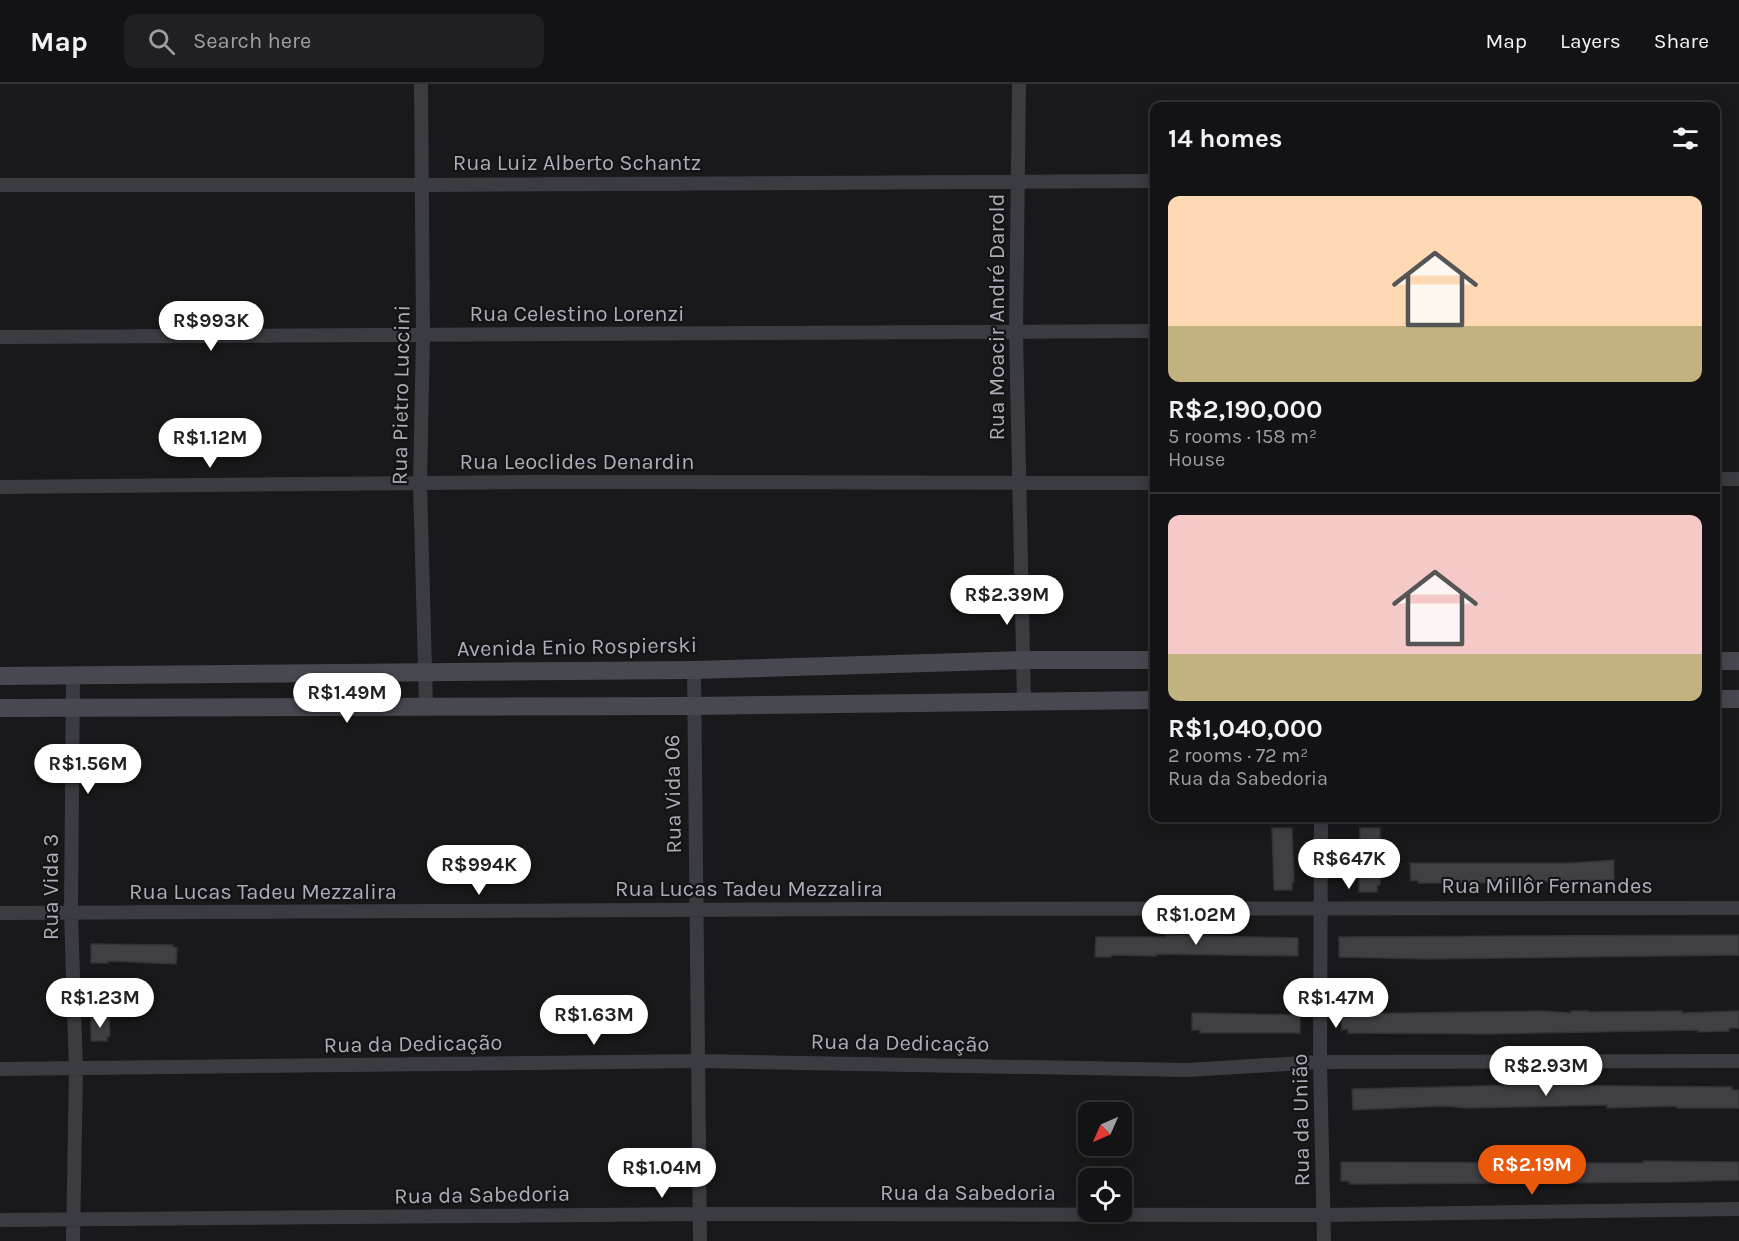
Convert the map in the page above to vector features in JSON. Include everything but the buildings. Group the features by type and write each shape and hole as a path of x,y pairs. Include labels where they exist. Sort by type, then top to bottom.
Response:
{"street":[{"name":"Rua Pietro Luccini","path":"421,84 423,336 420,483 426,706"},
{"name":"Rua Moacir André Darold","path":"1019,84 1016,331 1024,702"},
{"name":"Rua Luiz Alberto Schantz","path":"0,185 1150,181"},
{"name":"Rua Celestino Lorenzi","path":"0,337 1150,331"},
{"path":"1720,479 1739,479"},
{"name":"Rua Leoclides Denardin","path":"0,487 420,483 1150,483"},
{"name":"Avenida Enio Rospierski","path":"0,676 693,670 1024,660 1150,660"},
{"path":"1720,662 1739,662"},
{"name":"Rua Vida 06","path":"693,670 700,1241"},
{"name":"Rua Vida 3","path":"73,676 71,913 76,1070 74,1241"},
{"path":"1720,699 1739,699"},
{"path":"0,708 693,706 1150,700"},
{"name":"Rua da União","path":"1321,822 1320,1062 1324,1241"},
{"name":"Rua Millôr Fernandes","path":"959,909 1322,906 1739,908"},
{"name":"Rua Lucas Tadeu Mezzalira","path":"0,914 959,909"},
{"name":"Rua da Dedicação","path":"0,1069 76,1070 699,1060 1187,1070 1320,1062 1739,1061"},
{"name":"Rua da Sabedoria","path":"0,1220 701,1214 1324,1215 1739,1209"}]}
